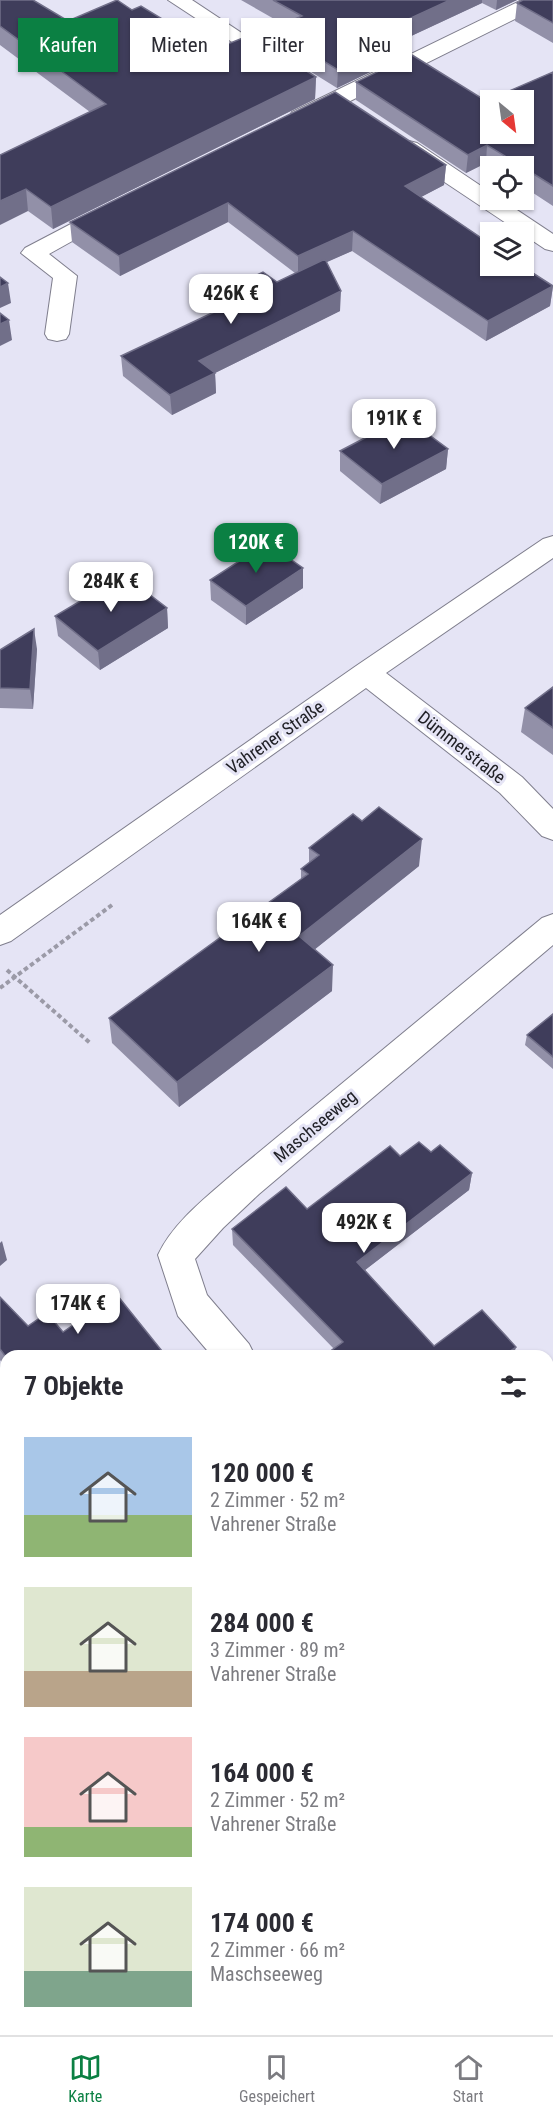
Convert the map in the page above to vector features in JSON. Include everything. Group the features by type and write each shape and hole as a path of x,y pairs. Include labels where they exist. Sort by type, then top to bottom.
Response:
{"street":[{"path":"178,0 296,75"},
{"path":"282,126 538,0"},
{"path":"315,87 355,113"},
{"path":"395,139 553,244"},
{"path":"57,334 65,276 33,253 134,199"},
{"name":"Vahrener Straße","path":"0,932 366,673 553,545"},
{"name":"Dümmerstraße","path":"366,673 510,784 553,828"},
{"name":"Maschseeweg","path":"231,1350 191,1304 176,1255 210,1217 247,1183 553,927"}],"path":[{"path":"0,964 90,1043"}],"building":[{"path":"0,0 33,0 63,18 18,18 18,39 0,26"},
{"path":"117,0 132,10 141,6 161,18 130,18 130,72 229,72 229,44 241,39 241,72 308,72 316,77 51,207 26,189 0,201 0,155 106,104 63,72 118,72 118,18 75,18"},
{"path":"273,0 450,0 411,18 337,18 337,69 325,62 325,18 297,18 302,16"},
{"path":"523,0 553,0 553,23 517,3"},
{"path":"412,55 480,97 480,144 534,144 534,90 511,90 553,72 553,186 534,174 534,156 505,156 487,145 468,155 356,82 377,72 412,72"},
{"path":"335,92 446,165 405,186 480,237 480,276 534,276 534,274 553,286 488,321 353,231 298,256 228,203 119,256 70,222"},
{"path":"325,259 341,291 199,361 215,373 170,395 121,356 229,305 216,295 263,272 277,282"},
{"path":"0,277 8,283 0,287"},
{"path":"0,313 9,320 0,324"},
{"path":"405,417 448,449 382,484 340,451"},
{"path":"267,543 303,568 246,606 210,580"},
{"path":"124,575 167,608 98,651 55,616"},
{"path":"34,629 30,689 0,688 0,650"},
{"path":"553,687 553,728 525,708"},
{"path":"379,807 422,839 299,936 333,965 177,1082 109,1018 308,874 301,869 319,855 309,848 353,814 362,821"},
{"path":"553,1014 553,1057 527,1035"},
{"path":"419,1142 431,1152 440,1145 472,1173 357,1262 434,1346 482,1310 516,1347 512,1350 332,1350 343,1342 232,1229 286,1187 307,1209 390,1146 400,1156"},
{"path":"117,1295 161,1350 1,1350 0,1297 28,1326 47,1313 63,1332"}]}
